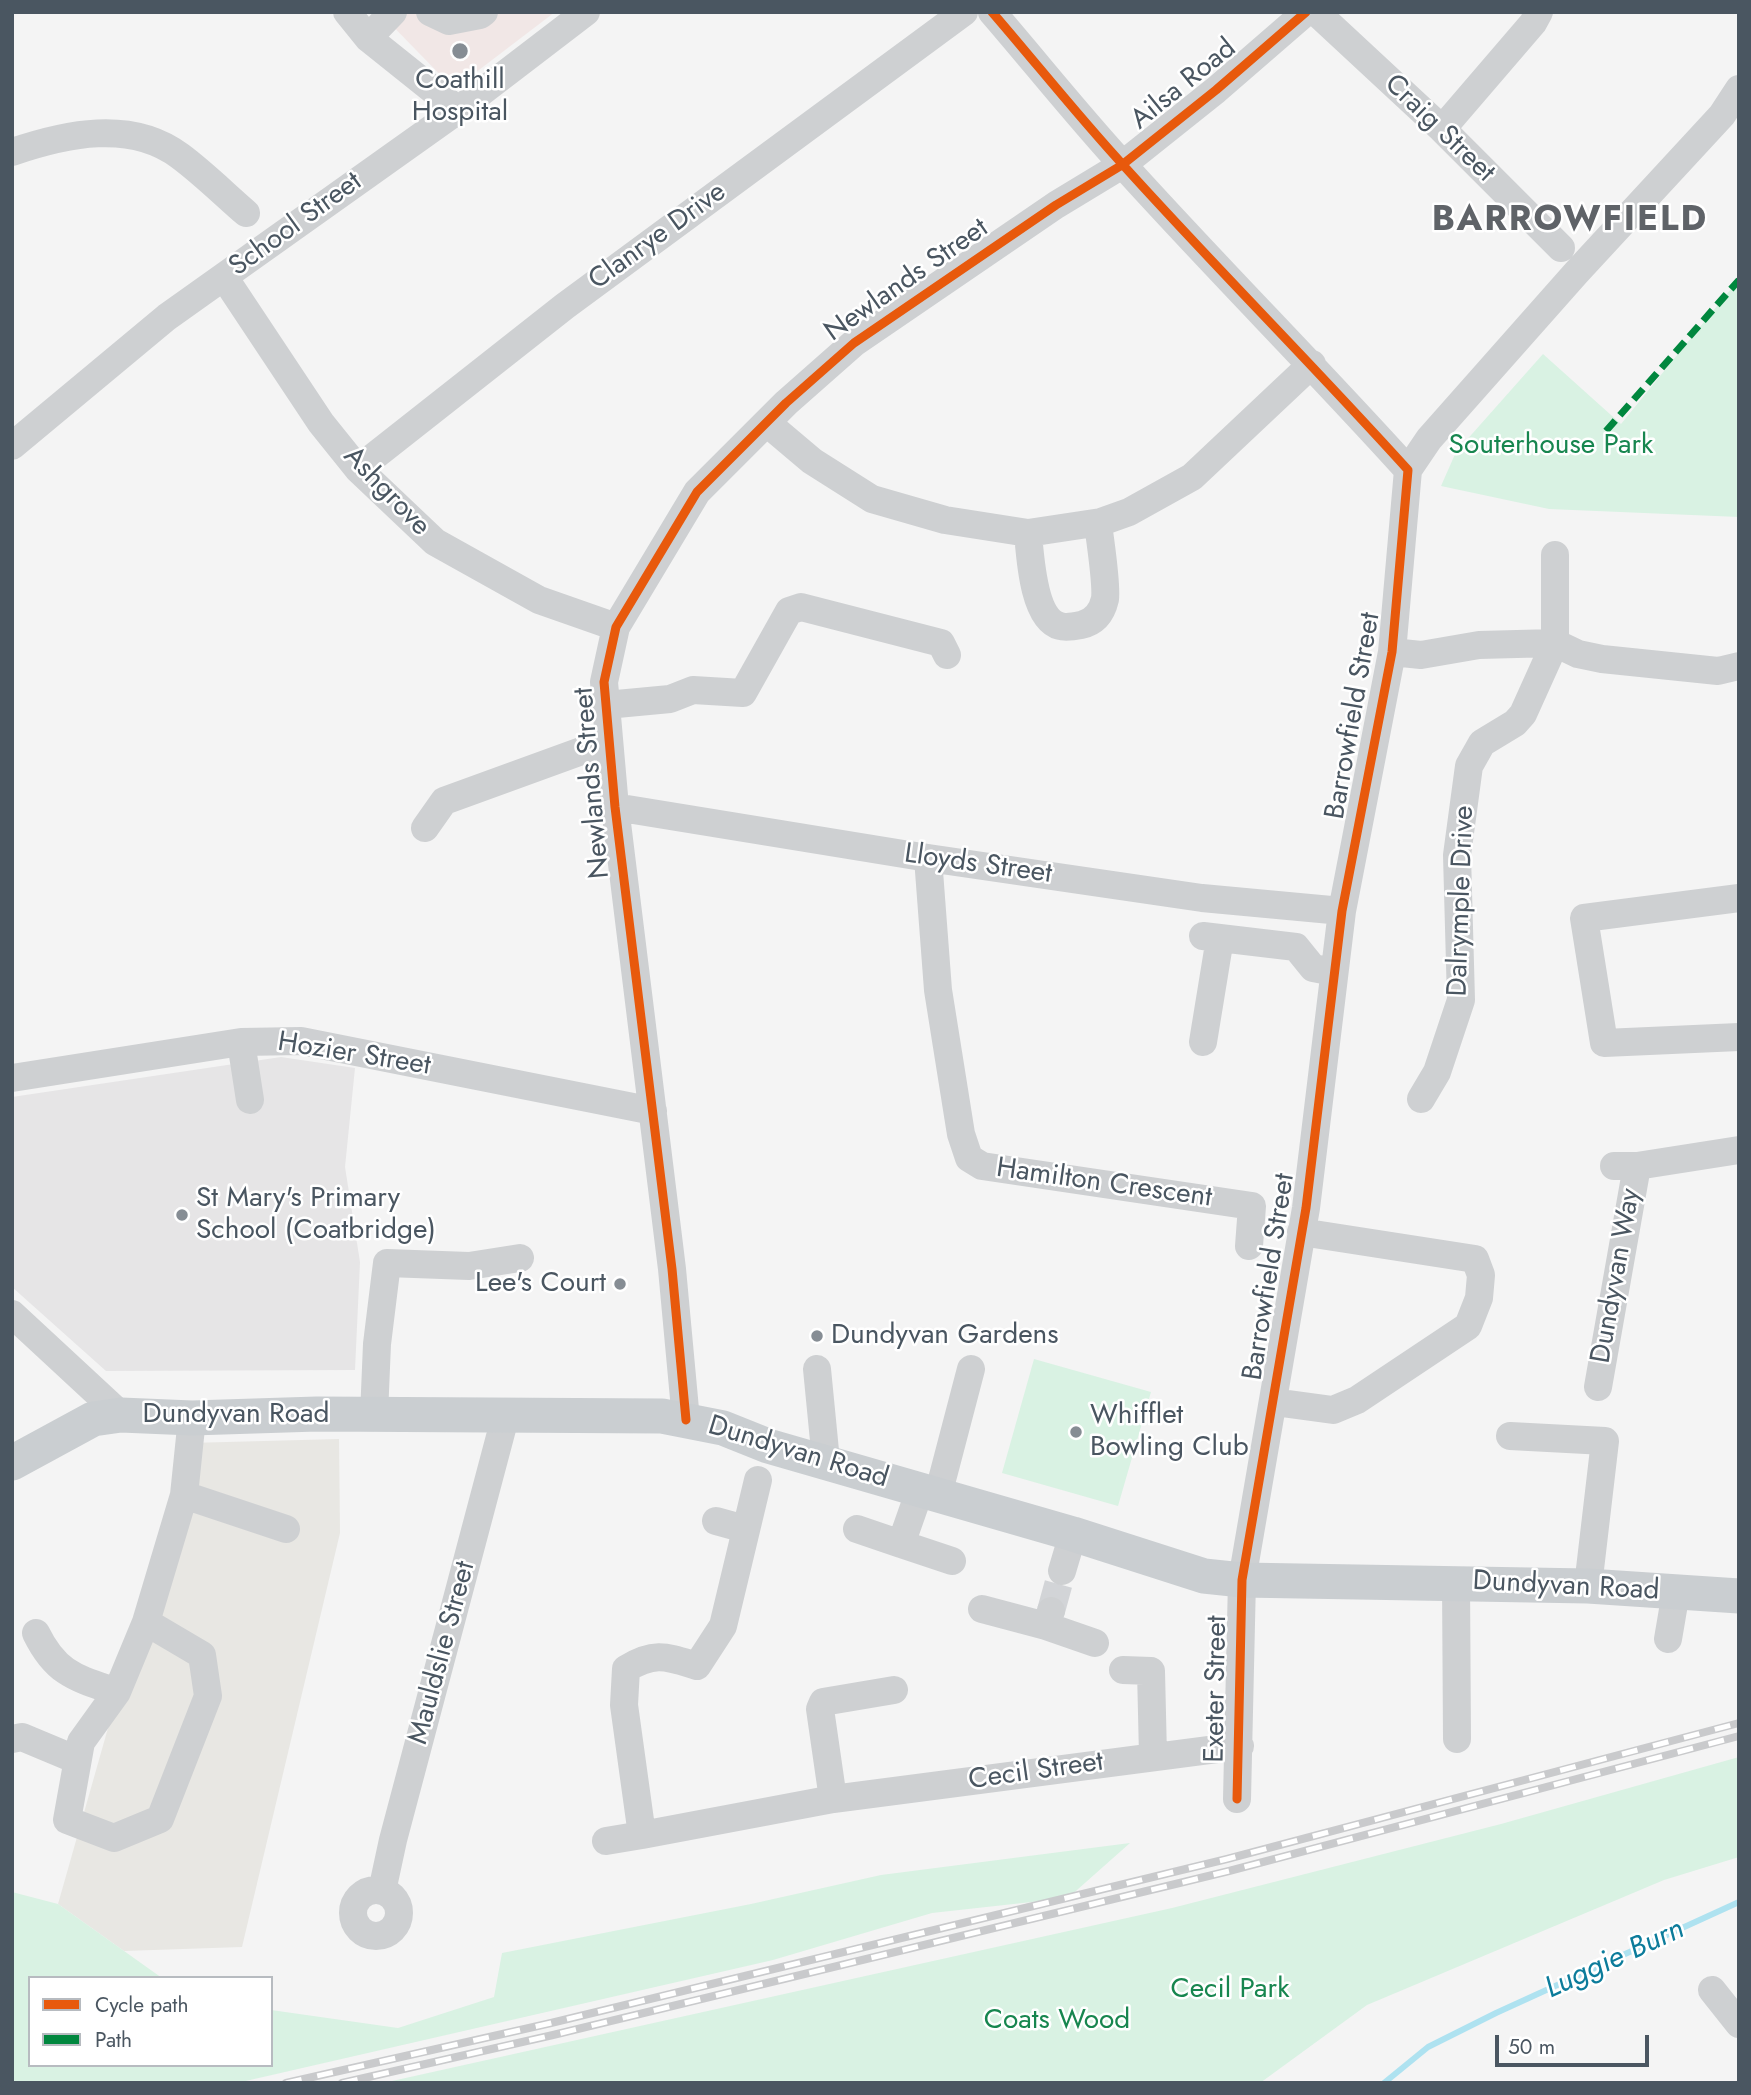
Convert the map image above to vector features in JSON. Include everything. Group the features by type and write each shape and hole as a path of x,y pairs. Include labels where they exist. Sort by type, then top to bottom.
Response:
{"main road":[{"name":"Dundyvan Road","path":"12,1463 93,1419 121,1415 192,1418 374,1415 662,1416 723,1428 768,1446 1073,1534 1204,1576 1242,1580 1588,1586 1739,1595"}],"street":[{"path":"347,12 368,38 458,110"},
{"path":"368,38 393,12"},
{"path":"430,12 449,21 484,12"},
{"name":"School Street","path":"12,446 167,317 458,110 586,12"},
{"name":"Clanrye Drive","path":"358,469 565,306 964,12"},
{"path":"992,12 1122,164 1251,304 1312,364 1408,470 1440,427 1730,122 1739,89"},
{"name":"Ailsa Road","path":"1122,164 1216,90 1306,12"},
{"name":"Craig Street","path":"1316,12 1442,129 1561,248"},
{"path":"1442,129 1533,23 1539,12"},
{"path":"12,152 32,145 93,133 119,132 156,142 178,154 246,213"},
{"name":"Newlands Street","path":"686,1420 609,741 604,682 616,627 697,492 766,423 854,343 1049,209 1122,164"},
{"name":"Ashgrove","path":"224,277 321,423 358,469 435,542 539,600 616,627"},
{"path":"766,423 812,461 872,499 945,520 1028,533 1098,523 1129,512 1192,477 1312,364"},
{"name":"Barrowfield Street","path":"1242,1580 1275,1402 1301,1232 1342,911 1392,652 1408,470"},
{"path":"1028,533 1039,601 1048,618 1059,626 1077,626 1091,623 1100,612 1105,597 1098,523"},
{"path":"1555,555 1555,643"},
{"path":"606,705 670,699 693,690 743,693 789,611 801,607 941,643 947,655"},
{"path":"1392,652 1421,655 1479,645 1555,643 1578,654 1602,659 1718,671 1739,666"},
{"name":"Dalrymple Drive","path":"1421,1099 1437,1072 1461,1000 1457,855 1469,766 1482,743 1515,723 1522,714 1555,643"},
{"path":"425,828 444,801 609,741"},
{"name":"Lloyds Street","path":"615,807 928,858 1202,898 1342,911"},
{"name":"Hamilton Crescent","path":"928,858 938,990 961,1134 969,1158 982,1166 1252,1206 1249,1245"},
{"path":"1739,898 1584,918 1604,1044 1739,1037"},
{"path":"1203,1042 1211,937 1296,947 1313,968 1334,972"},
{"name":"Hozier Street","path":"12,1078 242,1042 301,1041 653,1111"},
{"path":"242,1042 250,1100"},
{"name":"Dundyvan Way","path":"1598,1387 1626,1166 1739,1150"},
{"path":"1275,1402 1333,1410 1357,1400 1468,1326 1479,1298 1481,1275 1475,1259 1301,1232"},
{"path":"374,1415 377,1344 387,1263 469,1266 520,1258"},
{"path":"12,1314 121,1415"},
{"path":"817,1369 826,1461"},
{"path":"901,1544 929,1493 971,1369"},
{"name":"Mauldslie Street","path":"382,1891 393,1840 506,1415"},
{"path":"146,1622 202,1655 208,1696 160,1819 114,1838 67,1820 77,1760 81,1742 117,1692 146,1622 184,1495 192,1418"},
{"path":"1510,1436 1605,1441 1588,1586"},
{"path":"642,1835 624,1705 626,1669 640,1660 655,1656 692,1677 723,1626 758,1480"},
{"path":"184,1495 286,1530"},
{"path":"716,1521 745,1529"},
{"path":"857,1529 952,1561"},
{"path":"1062,1571 1073,1534"},
{"name":"Exeter Street","path":"1237,1799 1242,1580"},
{"name":"Dundyvan Road","path":"1456,1582 1457,1739"},
{"name":"Dundyvan Road","path":"1668,1639 1676,1592"},
{"path":"982,1609 1049,1619 1095,1643"},
{"path":"36,1633 47,1655 62,1669 75,1678 117,1692"},
{"path":"1123,1670 1151,1671 1153,1756"},
{"path":"833,1800 820,1709 822,1702 894,1690"},
{"path":"12,1739 22,1737 77,1760"},
{"name":"Cecil Street","path":"607,1841 833,1800 1240,1746"},
{"path":"1712,1990 1739,2024"}],"shaded area":[{"name":"Coathill Hospital","path":"379,12 555,12 454,89"},
{"name":"St Mary's Primary School (Coatbridge)","path":"281,1057 355,1068 345,1167 360,1262 355,1370 106,1371 12,1287 12,1097"},
{"path":"339,1439 340,1533 242,1947 124,1951 58,1904 189,1443"}],"green space":[{"name":"Souterhouse Park","path":"1739,279 1739,517 1549,509 1441,486 1456,452 1543,354 1621,424"},
{"name":"Whifflet Bowling Club","path":"1034,1359 1151,1392 1118,1506 1002,1473"},
{"name":"Cecil Park","path":"1739,1757 1739,1857 1664,1880 1367,2005 1260,2083 383,2083 1172,1908 1501,1824"},
{"path":"1130,1843 1068,1898 932,1913 773,1960 237,2083 12,2083 12,1892 58,1904 159,1976 28,1976 28,2067 273,2067 273,2010 398,2028 494,1997 502,1953 751,1904 881,1875"}],"waterway":[{"name":"Luggie Burn","path":"1384,2083 1428,2047 1739,1902"}],"tunnel":[{"path":"1051,1611 1062,1571"}],"railway":[{"path":"286,2083 551,2023 1227,1859 1739,1723"},
{"path":"342,2083 553,2035 1229,1871 1739,1736"}],"marked path":[{"path":"1606,431 1739,280"}],"cycle path":[{"path":"992,12 1124,166 1408,470 1392,652 1342,911 1306,1208 1242,1580 1237,1799"},
{"path":"686,1420 672,1269 615,807 604,682 616,627 697,492 786,403 854,343 1056,205 1122,165 1216,90 1306,12"}],"place":[{"name":"Coathill Hospital","path":"460,51"},
{"name":"St Mary's Primary School (Coatbridge)","path":"182,1215"},
{"name":"Lee's Court","path":"620,1284"},
{"name":"Dundyvan Gardens","path":"817,1336"},
{"name":"Whifflet Bowling Club","path":"1076,1432"}],"district":[{"name":"BARROWFIELD","path":"1570,222"}],"park label":[{"name":"Coats Wood","path":"1057,2021"}]}
